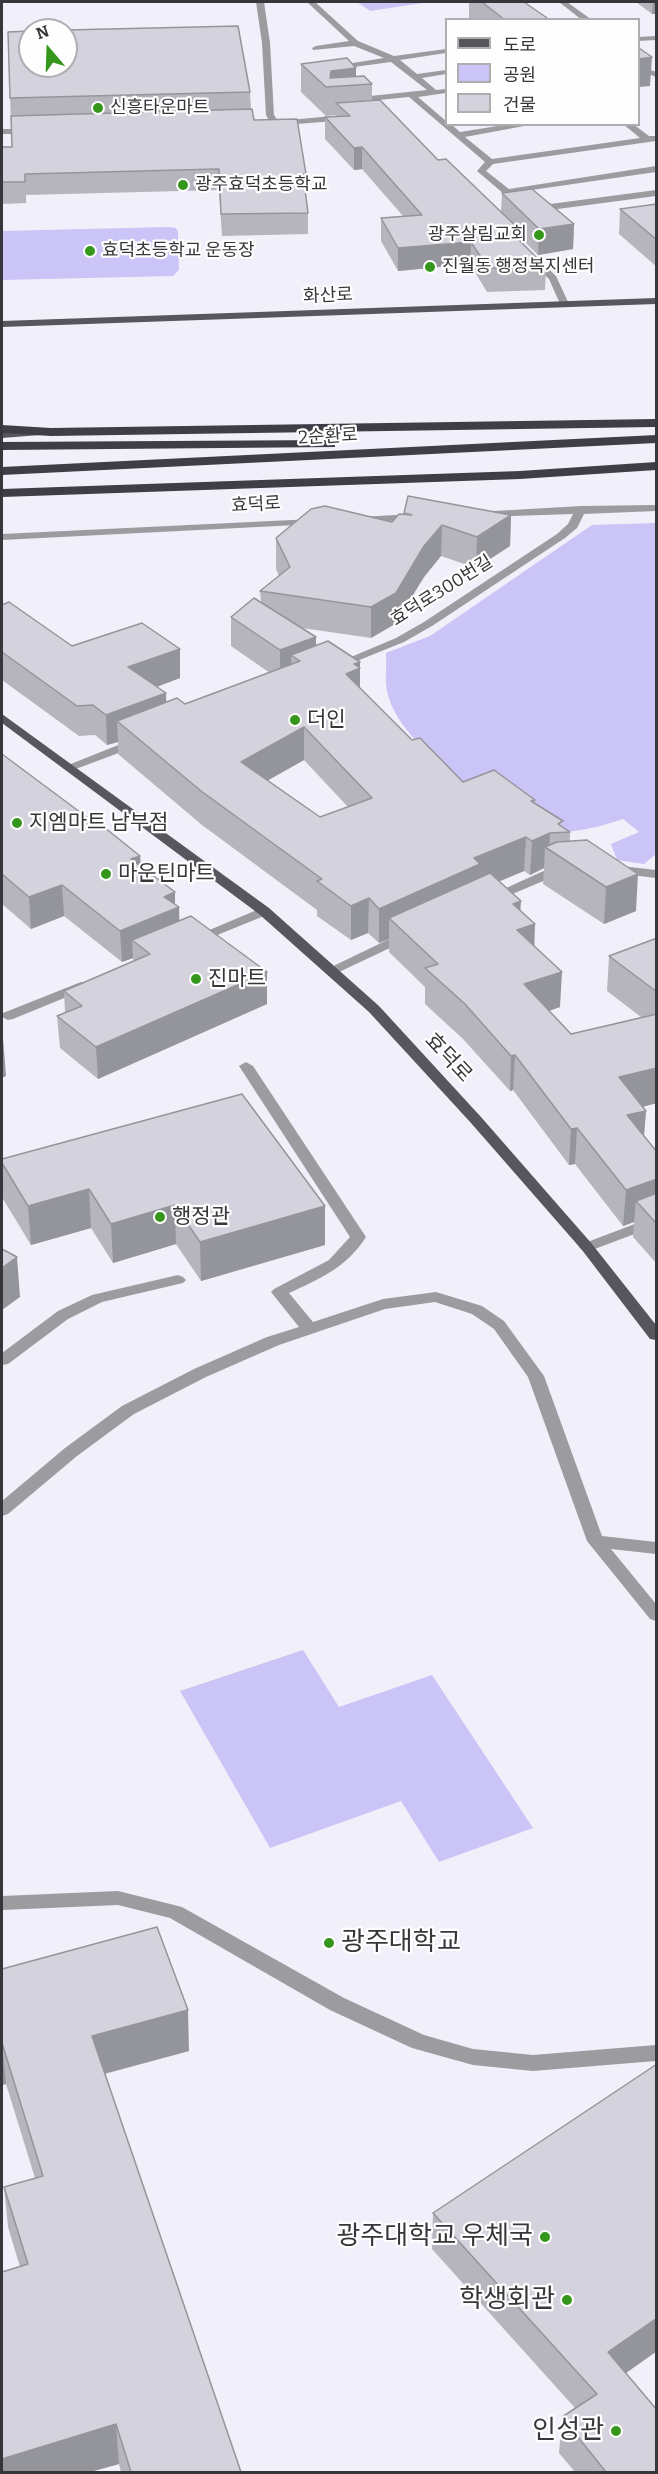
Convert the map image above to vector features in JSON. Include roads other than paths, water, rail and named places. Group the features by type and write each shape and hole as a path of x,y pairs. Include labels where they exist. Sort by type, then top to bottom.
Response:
{"highway":[{"path":"2,429 51,432 657,423"},
{"name":"2순환로","path":"2,471 657,439"},
{"path":"2,447 606,442"},
{"path":"2,493 520,475 657,466"}],"main road":[{"name":"화산로","path":"2,324 657,301"},
{"path":"2,435 51,432"},
{"name":"효덕로","path":"2,718 264,911 374,1009 587,1247 657,1335"}],"street":[{"path":"260,2 266,43 270,115 275,124"},
{"path":"310,2 355,43 393,59 435,93"},
{"path":"563,2 585,18"},
{"path":"640,39 657,38"},
{"path":"316,48 355,43"},
{"path":"322,70 445,51"},
{"path":"640,67 657,75"},
{"path":"416,77 445,72"},
{"path":"346,102 445,91"},
{"path":"412,96 445,124"},
{"path":"263,124 354,117"},
{"path":"447,126 490,162"},
{"path":"458,135 518,126"},
{"path":"630,126 652,139"},
{"path":"2,132 37,131"},
{"path":"652,139 490,162 481,171 507,192 657,169"},
{"path":"523,211 657,193"},
{"path":"521,247 553,278 564,304"},
{"path":"475,514 657,508"},
{"name":"효덕로300번길","path":"322,670 400,640 428,624 561,536 573,526 581,509"},
{"path":"345,520 427,516"},
{"name":"효덕로","path":"2,537 321,521"},
{"path":"69,767 146,738"},
{"path":"603,869 622,868 657,874"},
{"path":"473,906 552,872 573,870"},
{"path":"179,946 264,911"},
{"path":"332,970 421,929"},
{"path":"8,1016 93,981"},
{"path":"246,1066 358,1237 350,1252 336,1263 279,1292 309,1328"},
{"path":"587,1247 657,1221"},
{"path":"2,1360 63,1316 98,1298 178,1280"},
{"path":"2,1510 71,1452 128,1410 200,1373 273,1341 383,1304 436,1297 477,1310 499,1325 536,1376 595,1541 657,1615"},
{"path":"595,1541 657,1548"},
{"path":"2,1903 118,1898 175,1912 338,2004 418,2042 473,2057 533,2063 657,2053"}],"place":[{"name":"신흥타운마트","path":"98,108"},
{"name":"광주효덕초등학교","path":"183,185"},
{"name":"광주살림교회","path":"539,235"},
{"name":"효덕초등학교 운동장","path":"90,251"},
{"name":"진월동 행정복지센터","path":"430,267"},
{"name":"더인","path":"295,720"},
{"name":"지엠마트 남부점","path":"17,823"},
{"name":"마운틴마트","path":"106,874"},
{"name":"진마트","path":"196,979"},
{"name":"행정관","path":"160,1217"},
{"name":"광주대학교","path":"329,1943"},
{"name":"광주대학교 우체국","path":"545,2237"},
{"name":"학생회관","path":"567,2300"},
{"name":"인성관","path":"616,2431"}]}
